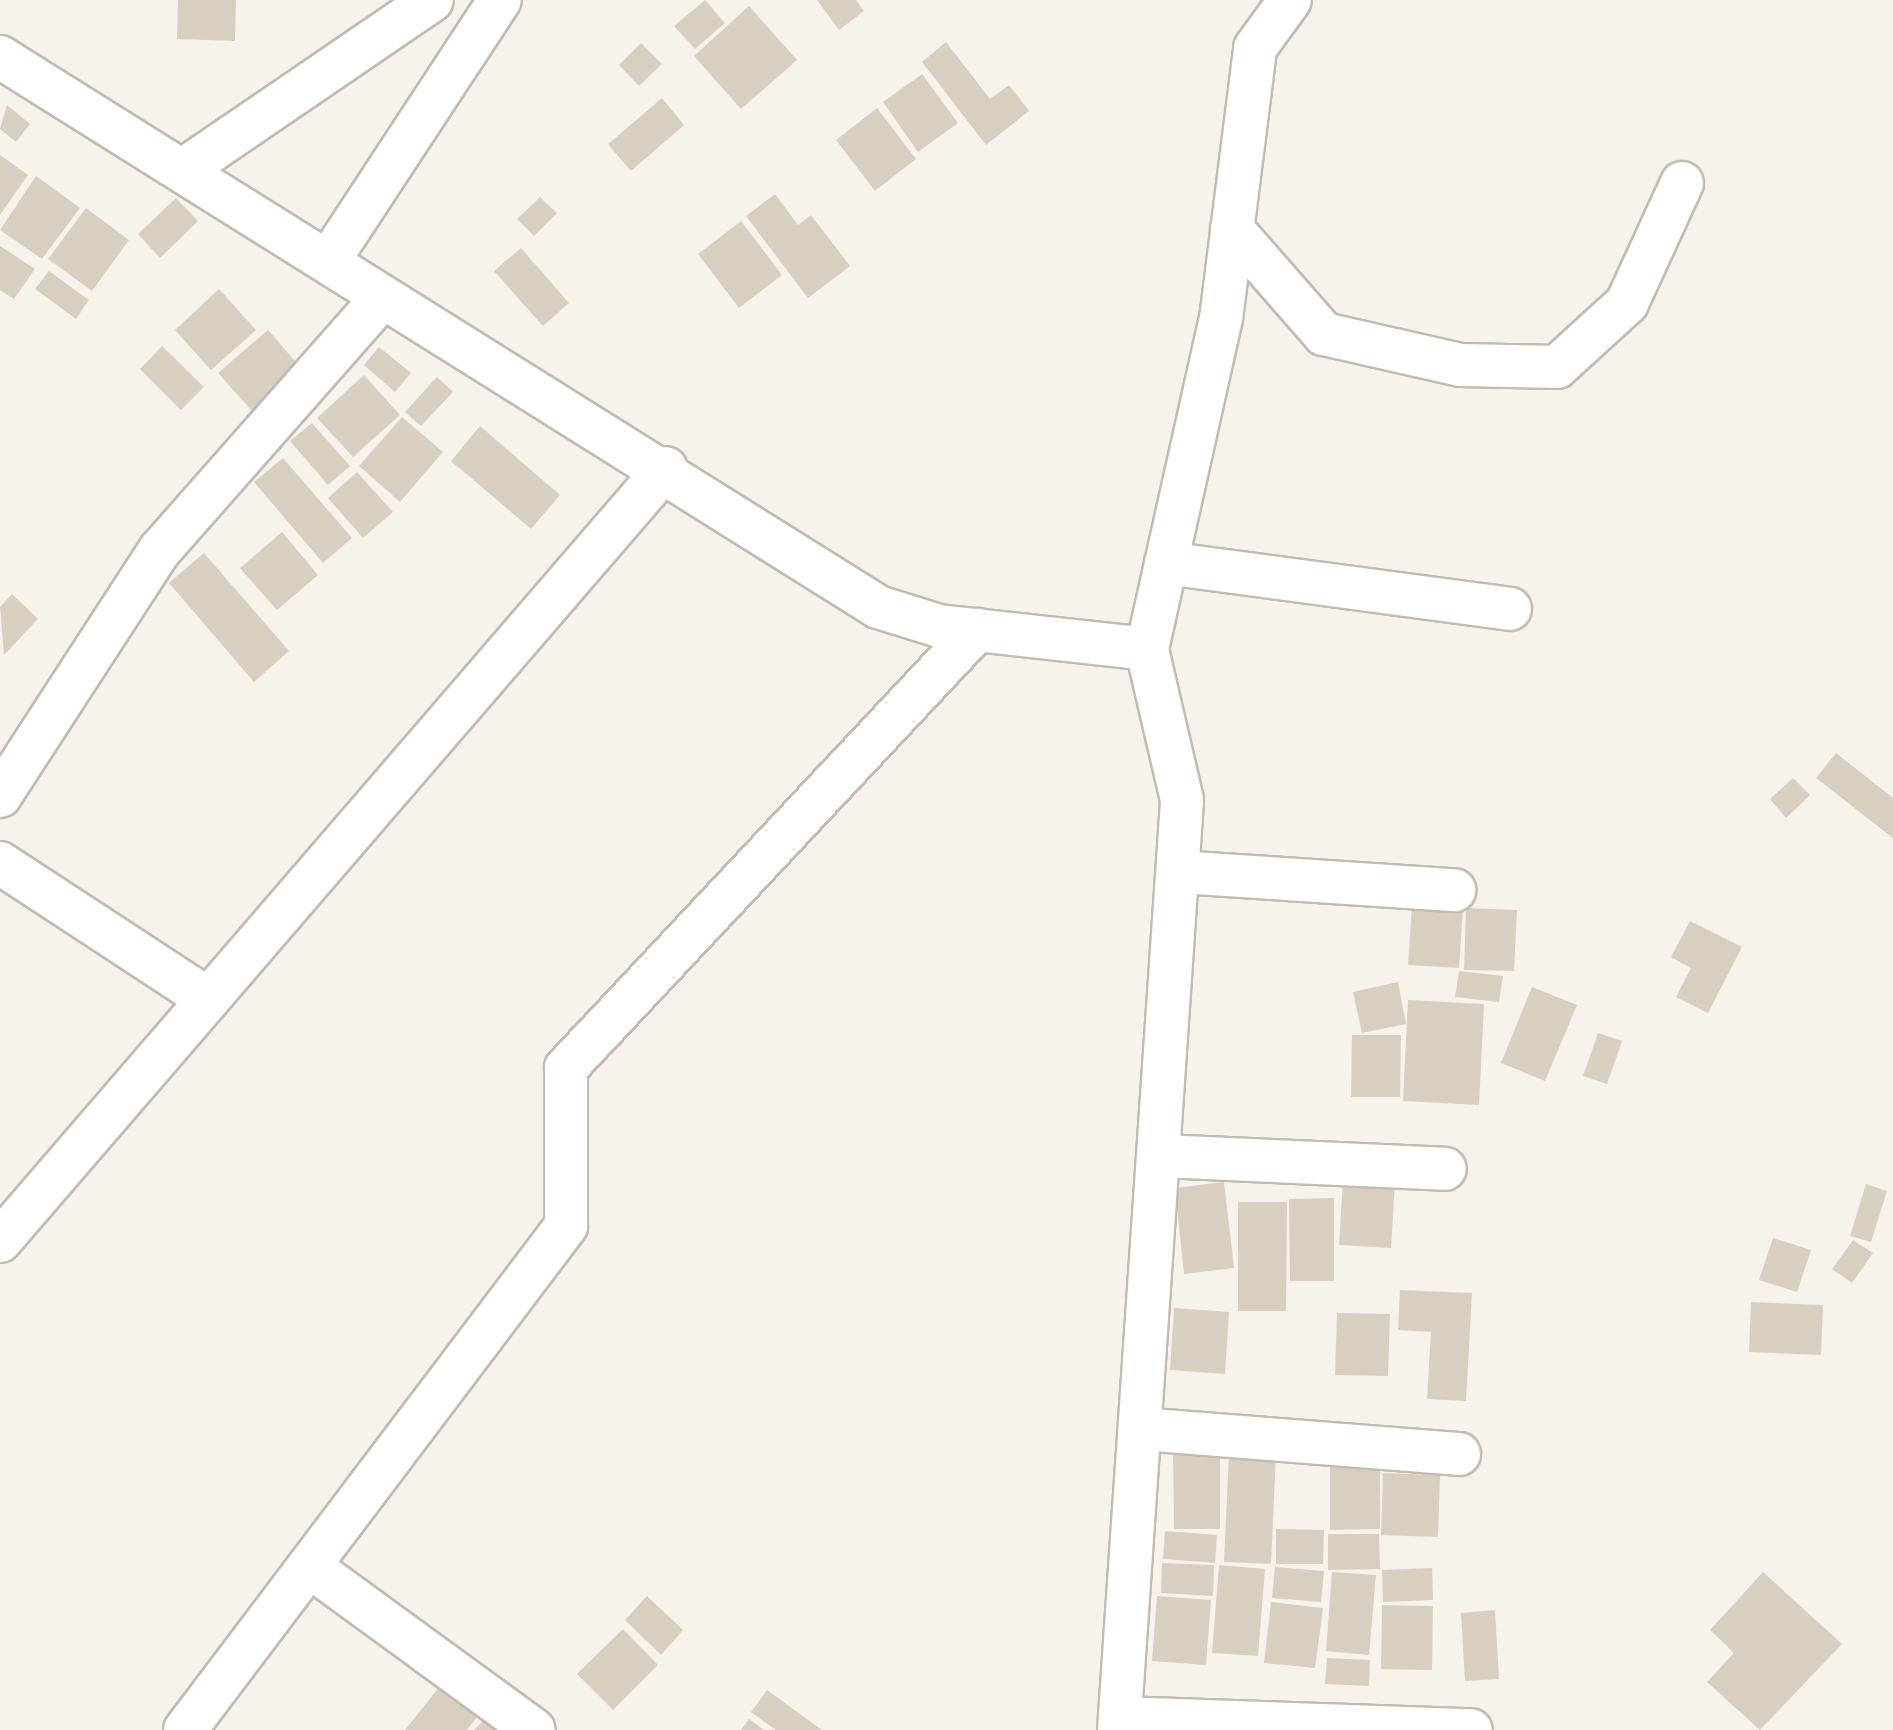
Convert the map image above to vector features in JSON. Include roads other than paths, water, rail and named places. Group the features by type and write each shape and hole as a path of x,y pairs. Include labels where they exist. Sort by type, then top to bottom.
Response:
{"street":[{"path":"183,170 432,0"},
{"path":"329,260 500,0"},
{"path":"1290,0 1255,48 1221,319 1147,649 1182,800 1161,1156 1120,1724 1471,1730"},
{"path":"0,57 329,260 381,299 666,468 878,607 977,630 1147,649"},
{"path":"1232,229 1324,334 1461,365 1557,367 1627,303 1682,183"},
{"path":"0,796 160,550 381,299"},
{"path":"0,1241 666,468"},
{"path":"1166,563 1510,609"},
{"path":"185,1730 566,1226 566,1068 977,630"},
{"path":"0,863 208,999"},
{"path":"1180,872 1454,890"},
{"path":"1161,1156 1445,1169"},
{"path":"1141,1429 1459,1454"},
{"path":"309,1566 534,1730"}]}
